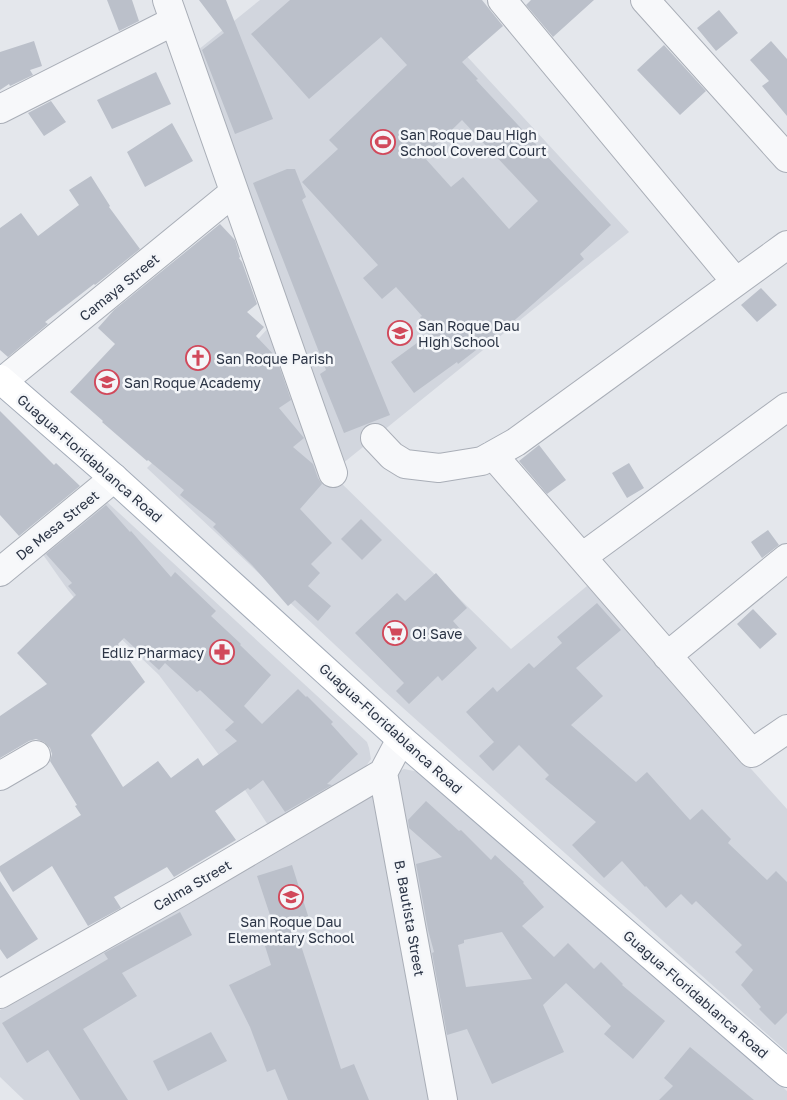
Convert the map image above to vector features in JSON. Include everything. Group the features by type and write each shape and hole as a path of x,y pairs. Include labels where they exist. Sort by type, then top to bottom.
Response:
{"main road":[{"name":"Guagua-Floridablanca Road","path":"2,380 114,478 401,739 787,1072"}],"street":[{"path":"502,0 736,282"},
{"path":"644,0 787,158"},
{"path":"0,109 171,10 333,473"},
{"name":"Camaya Street","path":"2,380 234,192"},
{"path":"375,438 392,456 405,464 439,468 482,461 516,442 787,245"},
{"path":"582,557 787,408"},
{"path":"493,455 752,754 787,729"},
{"name":"De Mesa Street","path":"0,572 114,478"},
{"path":"667,656 787,558"},
{"path":"383,773 401,739"},
{"path":"0,776 36,755"},
{"name":"Calma Street","path":"0,994 173,896 383,773"},
{"name":"B. Bautista Street","path":"383,773 443,1100"}],"shaded area":[{"name":"San Roque Dau High School","path":"260,0 415,0 629,232 342,464 198,50"},
{"path":"270,326 335,477 511,649 587,586 787,809 787,1052 383,690 147,468 204,411 214,388"},
{"path":"106,501 367,742 371,759 364,769 270,828 243,787 159,675 112,630 100,630 39,549"},
{"path":"404,769 419,772 787,1091 787,1100 453,1100 396,773"},
{"name":"San Roque Dau Elementary School","path":"375,783 431,1100 24,1100 0,1077 0,1010"}],"building":[{"path":"107,0 132,0 139,21 119,31"},
{"path":"199,0 226,0 273,119 235,134 202,50 224,33"},
{"path":"290,0 482,0 503,26 462,62 478,79 476,80 611,225 580,254 584,259 499,334 414,393 391,362 432,332 420,317 422,316 396,287 382,299 363,278 378,265 302,182 338,149 329,140 407,65 381,37 309,99 251,34","holes":["462,120 538,201 509,229 463,177 451,187 424,157"]},
{"path":"531,0 594,0 553,37 526,5"},
{"path":"719,10 738,33 716,51 697,28"},
{"path":"34,41 42,66 30,70 33,75 10,86 9,84 0,90 0,52"},
{"path":"771,41 787,59 787,116 762,86 769,81 750,60"},
{"path":"664,45 706,91 680,115 637,70"},
{"path":"156,72 171,104 112,129 97,100"},
{"path":"51,101 66,122 44,136 28,113"},
{"path":"172,123 193,161 145,187 127,152"},
{"path":"287,169 295,169 306,197 302,200 390,415 344,433 320,374 326,370 253,183"},
{"path":"91,176 109,207 140,249 45,322 48,324 8,357 0,350 0,228 21,213 38,236 79,205 69,190"},
{"path":"220,224 235,240 239,258 257,304 247,312 264,327 256,336 276,357 291,400 279,408 304,438 293,447 313,464 322,484 300,509 332,543 311,564 320,573 308,586 331,606 318,621 295,600 288,606 252,565 213,527 216,524 180,495 184,490 147,461 70,392 115,344 98,328 114,310"},
{"path":"761,288 777,305 757,322 741,305"},
{"path":"0,411 54,465 56,463 80,486 19,536 0,515"},
{"path":"539,445 566,480 547,494 519,461"},
{"path":"629,463 644,488 627,498 612,473"},
{"path":"106,505 171,577 175,572 216,611 211,616 271,675 244,706 262,724 298,689 333,722 331,724 358,754 327,784 332,785 285,812 263,780 250,790 248,788 215,811 236,840 174,877 167,867 114,897 121,908 88,926 52,866 13,892 0,871 0,866 81,815 75,806 77,805 50,761 52,754 50,748 44,742 36,739 29,741 0,758 0,716 47,684 17,653 76,595 68,586 72,583 46,554","holes":["124,638 159,670 165,663 197,692 200,690 234,722 225,730 237,741 203,766 198,758 171,778 158,761 123,787 91,735 145,682 118,644"]},
{"path":"361,519 382,540 362,560 341,539"},
{"path":"768,530 779,545 762,558 751,542"},
{"path":"436,573 467,608 453,621 477,648 442,681 438,676 409,704 396,691 404,683 355,633 397,593 405,601"},
{"path":"597,603 621,630 576,668 603,696 571,725 636,782 647,772 690,820 702,809 731,839 728,843 767,880 776,871 787,882 787,1013 775,1025 759,1009 761,1007 741,985 753,970 735,952 742,945 696,901 692,905 681,894 666,908 622,861 604,878 572,845 596,822 545,779 549,775 519,745 493,771 479,756 494,742 466,712 493,687 497,692 529,663 534,668 562,643 557,637"},
{"path":"753,609 777,634 760,649 737,624"},
{"path":"426,801 459,831 461,830 491,860 495,855 524,882 544,907 522,926 554,957 568,943 594,969 601,962 622,985 665,1021 633,1059 604,1034 611,1026 566,983 543,1005 564,1052 492,1084 467,1029 447,1035 432,953 434,952 416,864 442,857 409,828 408,820","holes":["502,932 532,979 466,987 458,945 464,943 464,940"]},
{"path":"292,865 310,922 295,927 341,1069 354,1064 369,1100 288,1100 275,1069 267,1072 250,1027 229,985 271,965 265,946 279,942 257,876"},
{"path":"0,881 38,939 7,959 0,949"},
{"path":"180,912 192,935 122,973 137,996 83,1029 128,1100 80,1100 48,1050 27,1063 2,1023 108,959 104,953"},
{"path":"211,1032 227,1061 168,1091 153,1061"},
{"path":"690,1047 754,1100 659,1100 673,1086 664,1078"}],"place":[{"name":"San Roque Dau High School Covered Court","path":"383,142"},
{"name":"San Roque Dau High School","path":"400,333"},
{"name":"San Roque Parish","path":"198,358"},
{"name":"San Roque Academy","path":"107,382"},
{"name":"O! Save","path":"395,633"},
{"name":"Edliz Pharmacy","path":"222,652"},
{"name":"San Roque Dau Elementary School","path":"291,897"}]}
